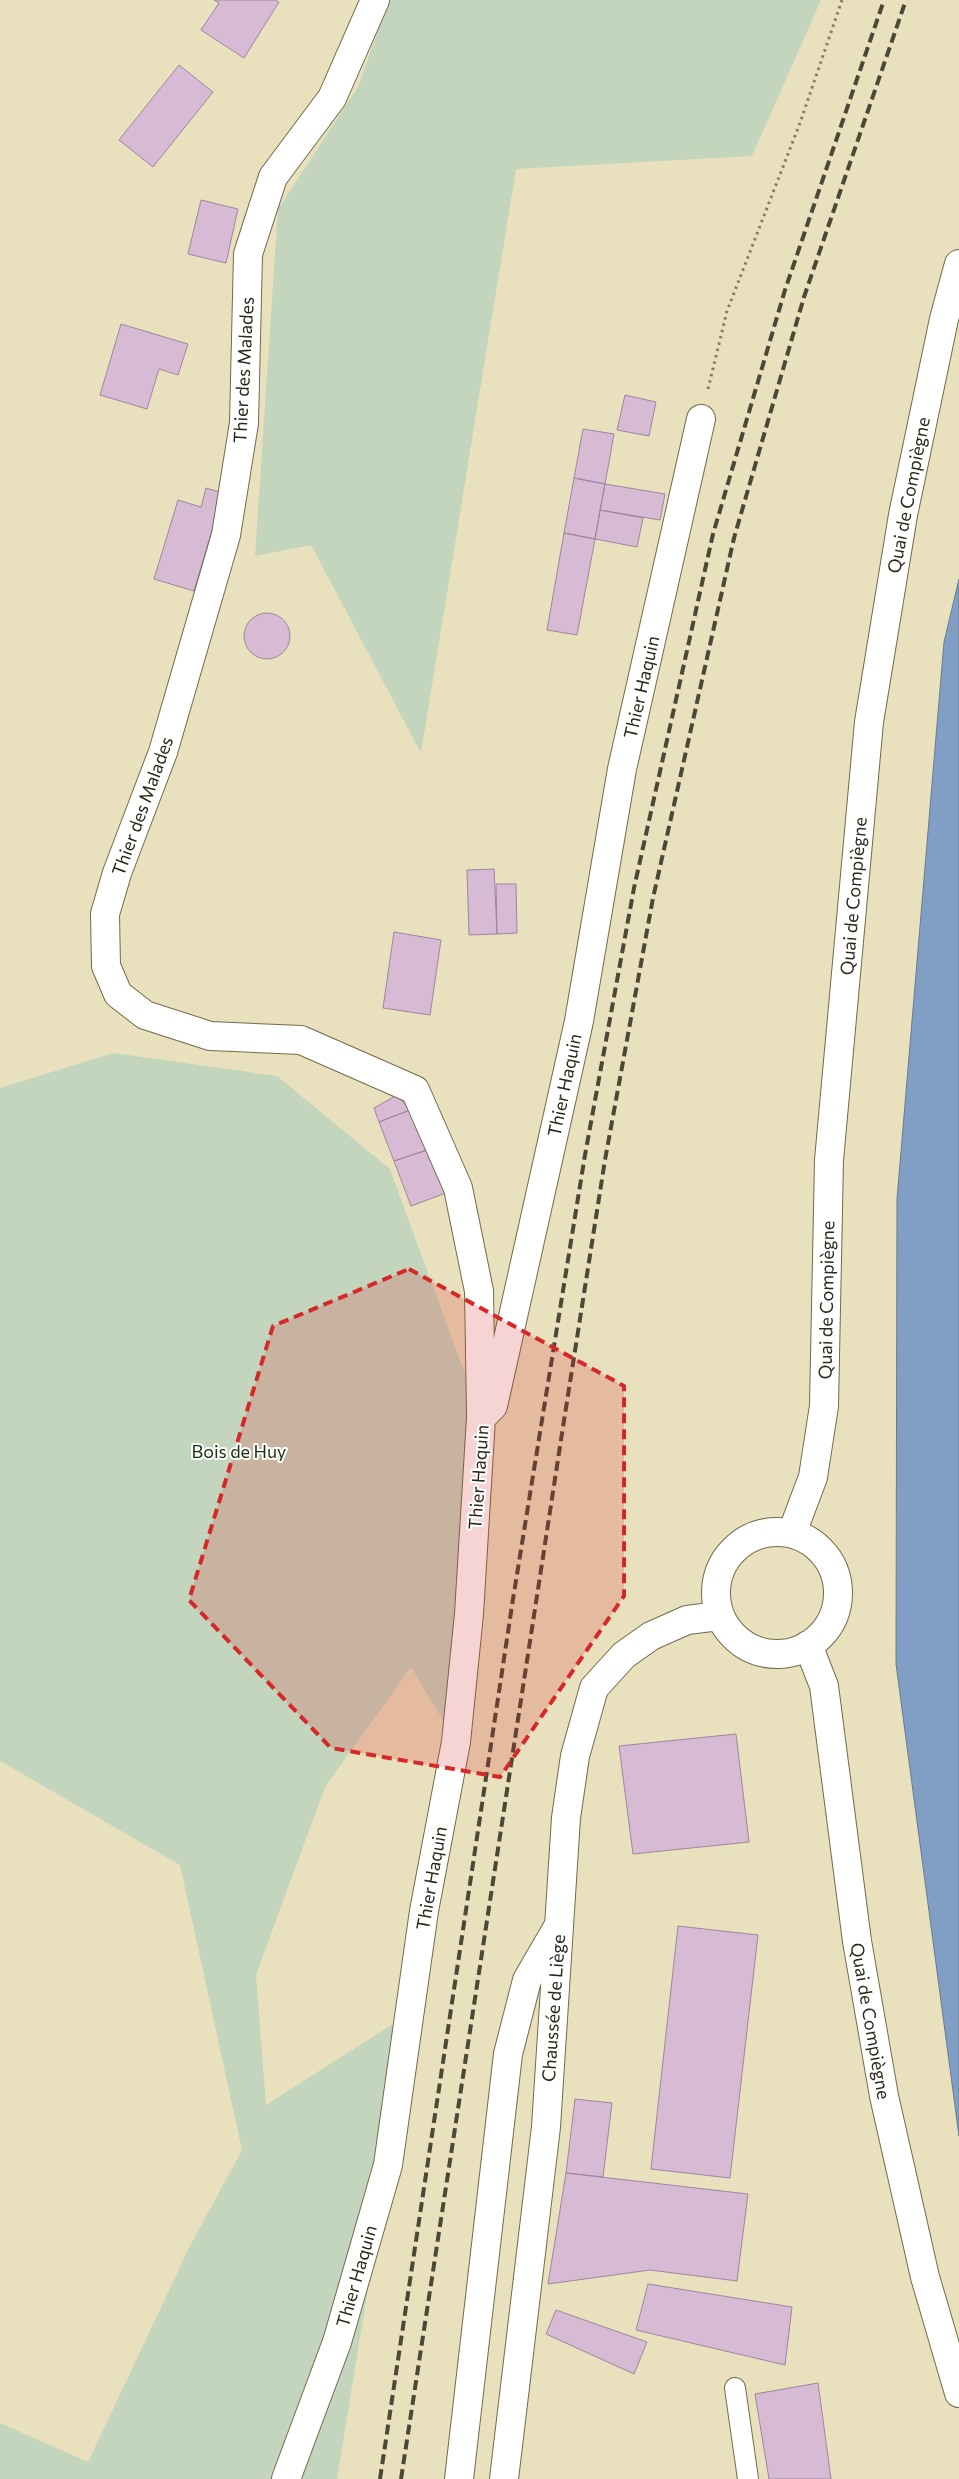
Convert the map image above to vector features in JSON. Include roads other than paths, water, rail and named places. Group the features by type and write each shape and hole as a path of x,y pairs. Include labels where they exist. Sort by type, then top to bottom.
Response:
{"street":[{"name":"Thier des Malades","path":"375,0 332,98 273,177 248,254 244,423 226,535 163,752 117,873 105,914 106,966 118,994 145,1015 210,1036 301,1040 415,1090 458,1188 479,1291 481,1418"},
{"name":"Quai de Compiègne","path":"792,1533 813,1477 824,1406 829,1160 870,722 903,515 944,319 959,264"},
{"name":"Thier Haquin","path":"286,2479 337,2342 388,2165 424,1911 456,1742 469,1614 481,1418 493,1406 527,1258 578,1020 622,768 700,418"},
{"path":"765,1532 792,1533 818,1546 834,1570 838,1599 829,1625 808,1646 783,1654 757,1651 734,1637 720,1616 715,1589 723,1563 741,1543 765,1532"},
{"name":"Chaussée de Liège","path":"504,2479 546,2126 566,1818 575,1756 594,1688 624,1655 650,1636 687,1620 720,1616"},
{"name":"Quai de Compiègne","path":"808,1646 824,1686 857,1941 884,2096 925,2277 959,2393"},
{"path":"459,2479 508,2054 527,1980 559,1926"}],"lane":[{"path":"735,2388 748,2479"}],"water":[{"path":"959,579 959,2136 896,1664 897,1199 944,642"}],"railway":[{"path":"380,2479 513,1599 585,1155 634,888 713,534 785,290 884,0"},
{"path":"401,2479 605,1160 653,898 734,538 804,297 906,0"}],"park label":[{"name":"Bois de Huy","path":"239,1451"}]}
